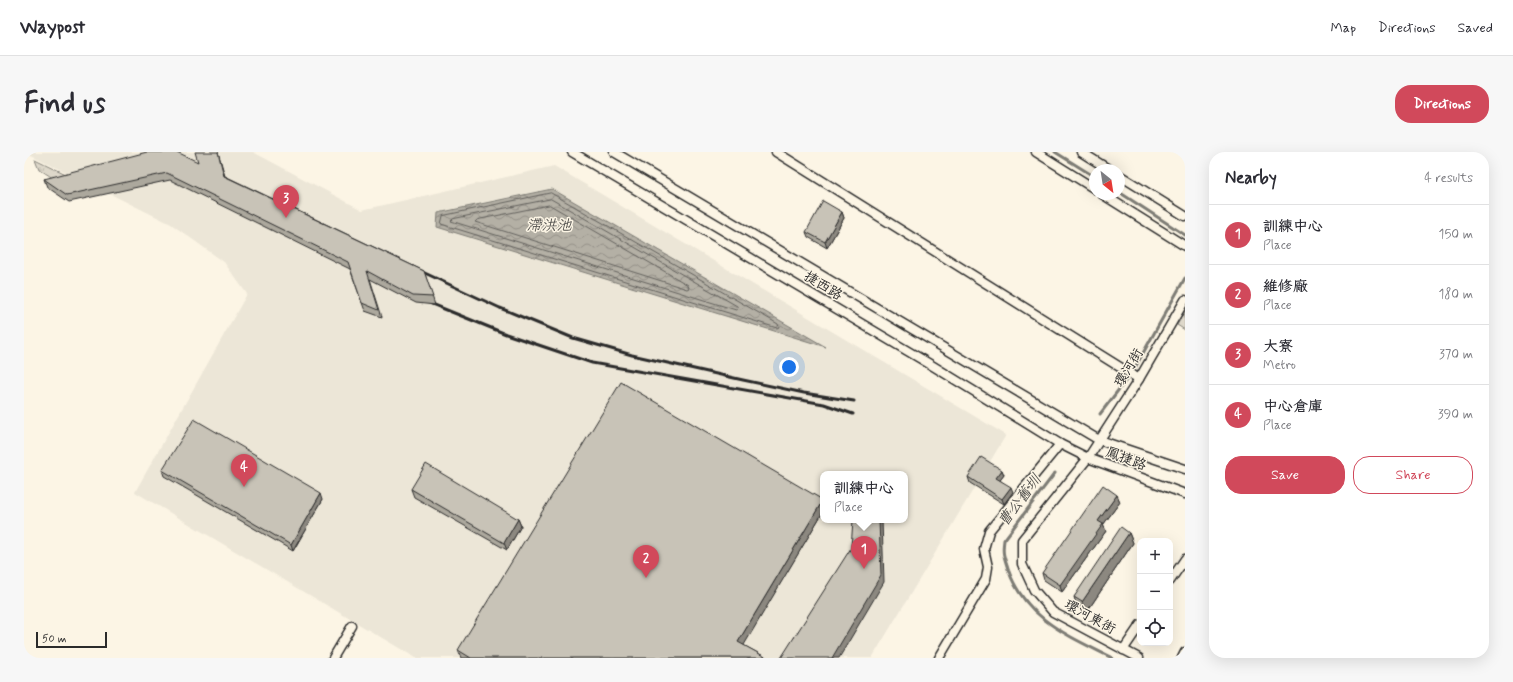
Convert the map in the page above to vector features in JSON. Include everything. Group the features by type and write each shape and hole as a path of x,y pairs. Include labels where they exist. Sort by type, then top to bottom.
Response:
{"street":[{"name":"捷西路","path":"572,152 933,366 1060,444"},
{"name":"捷西路","path":"614,152 1068,421"},
{"path":"776,152 1137,378"},
{"path":"1036,152 1089,185"},
{"path":"1081,152 1100,164"},
{"path":"1125,179 1185,216"},
{"path":"1112,200 1185,246"},
{"name":"環河街","path":"1094,449 1185,300"},
{"name":"鳳捷路","path":"1068,421 1099,440 1185,469"},
{"name":"鳳捷路","path":"1060,444 1088,458 1185,494"},
{"path":"939,658 986,579 988,567 984,549 989,531 1060,444"},
{"name":"環河東街","path":"1094,449 1022,540 1022,564 1034,590 1053,612 1139,658"},
{"path":"1173,577 1184,562"},
{"path":"333,658 352,626"},
{"path":"1123,650 1137,629"},
{"path":"1182,658 1185,652"}],"shaded area":[{"path":"25,152 253,152 362,210 554,166 1006,435 872,658 416,658 135,492 247,294 224,262 171,224"}],"green space":[{"path":"35,159 74,178 59,182 39,169"},
{"path":"1185,311 1185,330 1177,325"}],"water":[{"name":"滯洪池","path":"552,189 826,347 437,227 438,213"}],"building":[{"path":"147,152 177,152 198,162 195,152 218,152 224,176 424,271 433,297 413,296 367,271 379,310 362,303 348,262 167,173 67,195 44,179"},
{"path":"823,201 842,212 825,242 806,232"},
{"path":"621,382 820,498 820,505 738,642 767,658 471,658 458,650"},
{"path":"194,419 321,493 291,545 162,470"},
{"path":"981,457 1002,470 996,478 1011,487 1002,499 968,477"},
{"path":"426,464 518,519 504,543 411,489"},
{"path":"1103,485 1117,495 1098,521 1103,524 1060,585 1042,573"},
{"path":"853,523 879,523 881,575 832,658 781,658 851,548"},
{"path":"1121,527 1129,533 1082,602 1074,597"}],"waterway":[{"path":"1055,152 1089,173"},
{"path":"1125,196 1185,235"},
{"name":"曹公舊圳","path":"1100,414 1133,371 1185,278"},
{"name":"曹公舊圳","path":"1055,473 1004,540 1003,552 1005,561 1016,586 1025,601 1037,613 1050,624 1080,642 1112,658"}],"railway":[{"path":"414,268 500,308 573,338 632,355 743,380 804,393 854,401"},
{"path":"422,300 506,334 592,363 824,404 853,414"}],"place":[{"name":"大寮","path":"286,218"},
{"name":"中心倉庫","path":"244,487"},
{"name":"訓練中心","path":"864,569"},
{"name":"維修廠","path":"646,578"}]}
